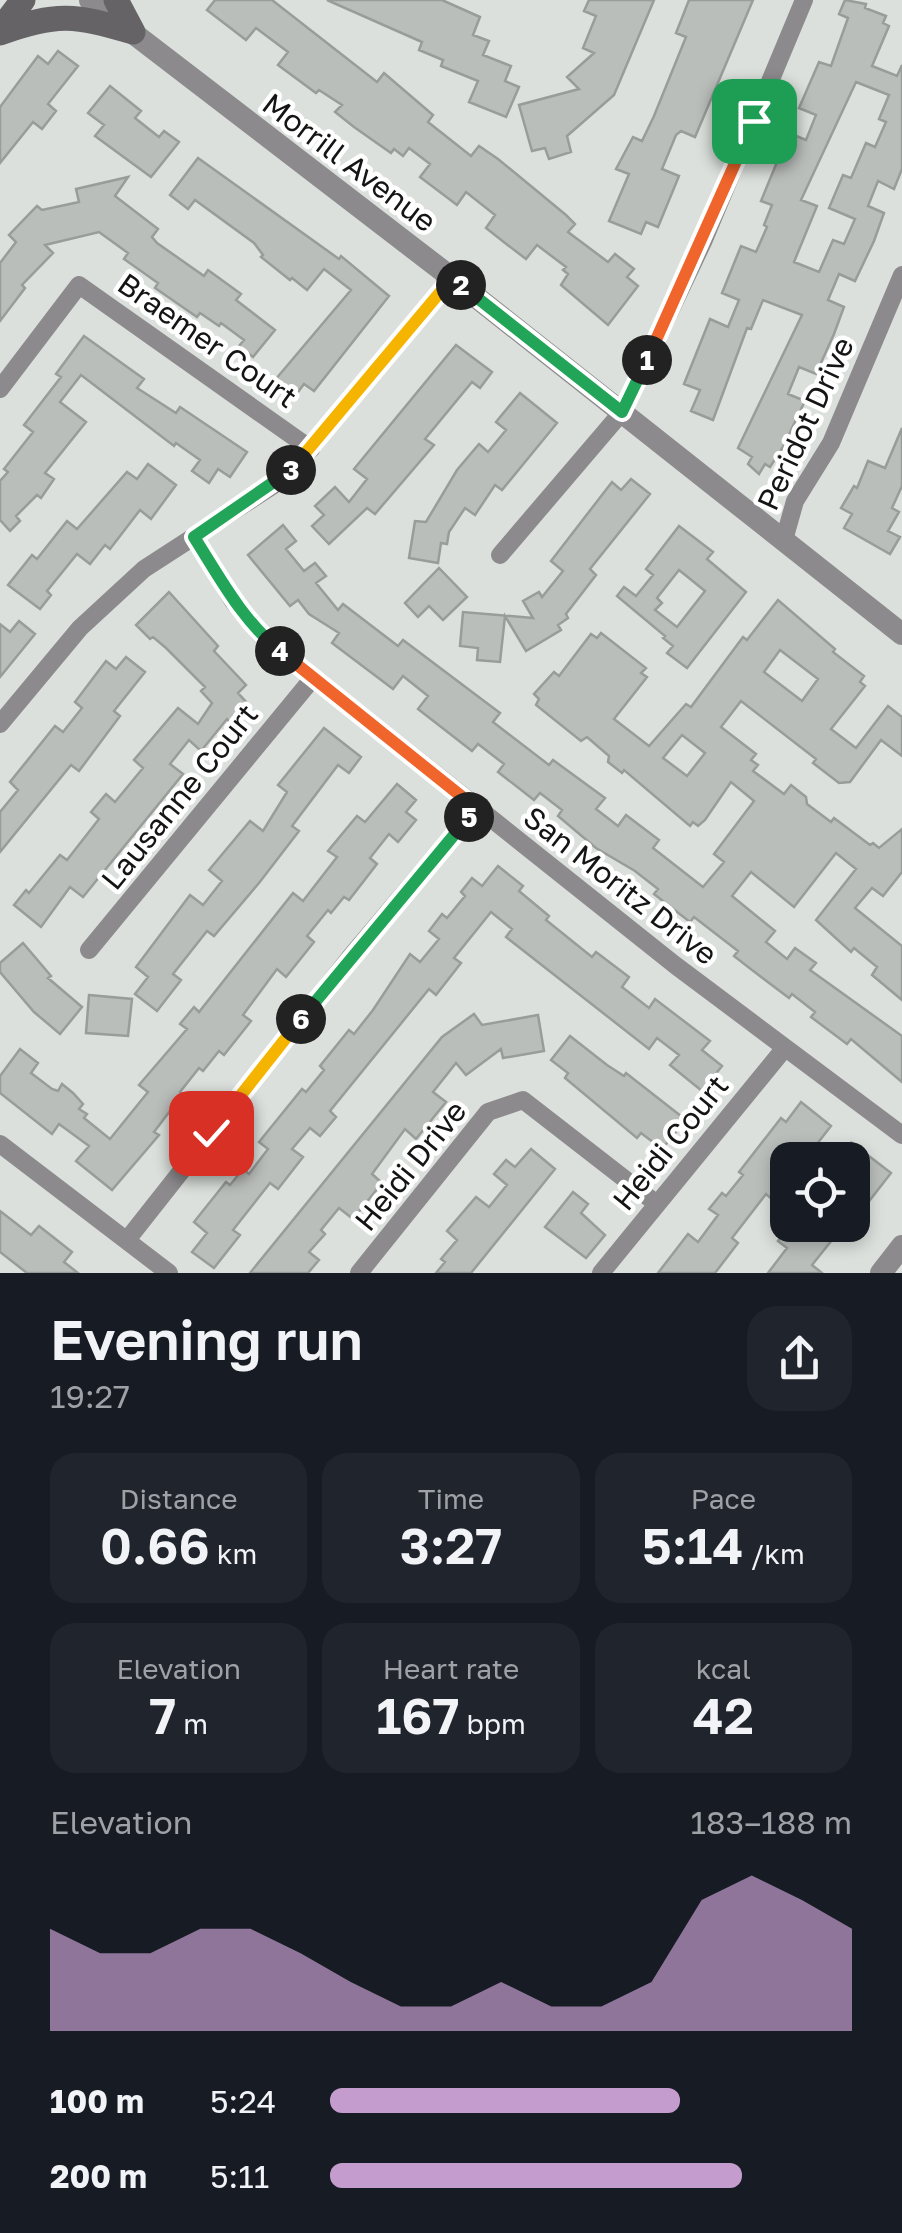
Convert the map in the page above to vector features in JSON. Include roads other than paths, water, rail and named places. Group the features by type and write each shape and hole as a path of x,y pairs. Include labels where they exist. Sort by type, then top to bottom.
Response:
{"main road":[{"path":"0,31 23,0"},
{"path":"116,0 133,32"},
{"path":"0,31 48,17 67,16 133,32"}],"street":[{"name":"Morrill Avenue","path":"90,0 452,278 902,634"},
{"path":"500,555 622,412 703,242 804,0"},
{"name":"Peridot Drive","path":"784,540 795,500 831,442 902,276"},
{"path":"1,720 80,628 144,569 283,478 452,278"},
{"name":"Braemer Court","path":"0,389 79,286 311,449"},
{"name":"San Moritz Drive","path":"194,537 233,601 262,636 784,1049 902,1135"},
{"name":"Lausanne Court","path":"89,950 313,678"},
{"path":"127,1240 351,956 476,808"},
{"name":"Heidi Court","path":"602,1273 784,1049"},
{"name":"Heidi Drive","path":"359,1273 488,1112 523,1100 656,1204"},
{"path":"0,1144 169,1273"},
{"path":"881,1273 902,1246"}]}
